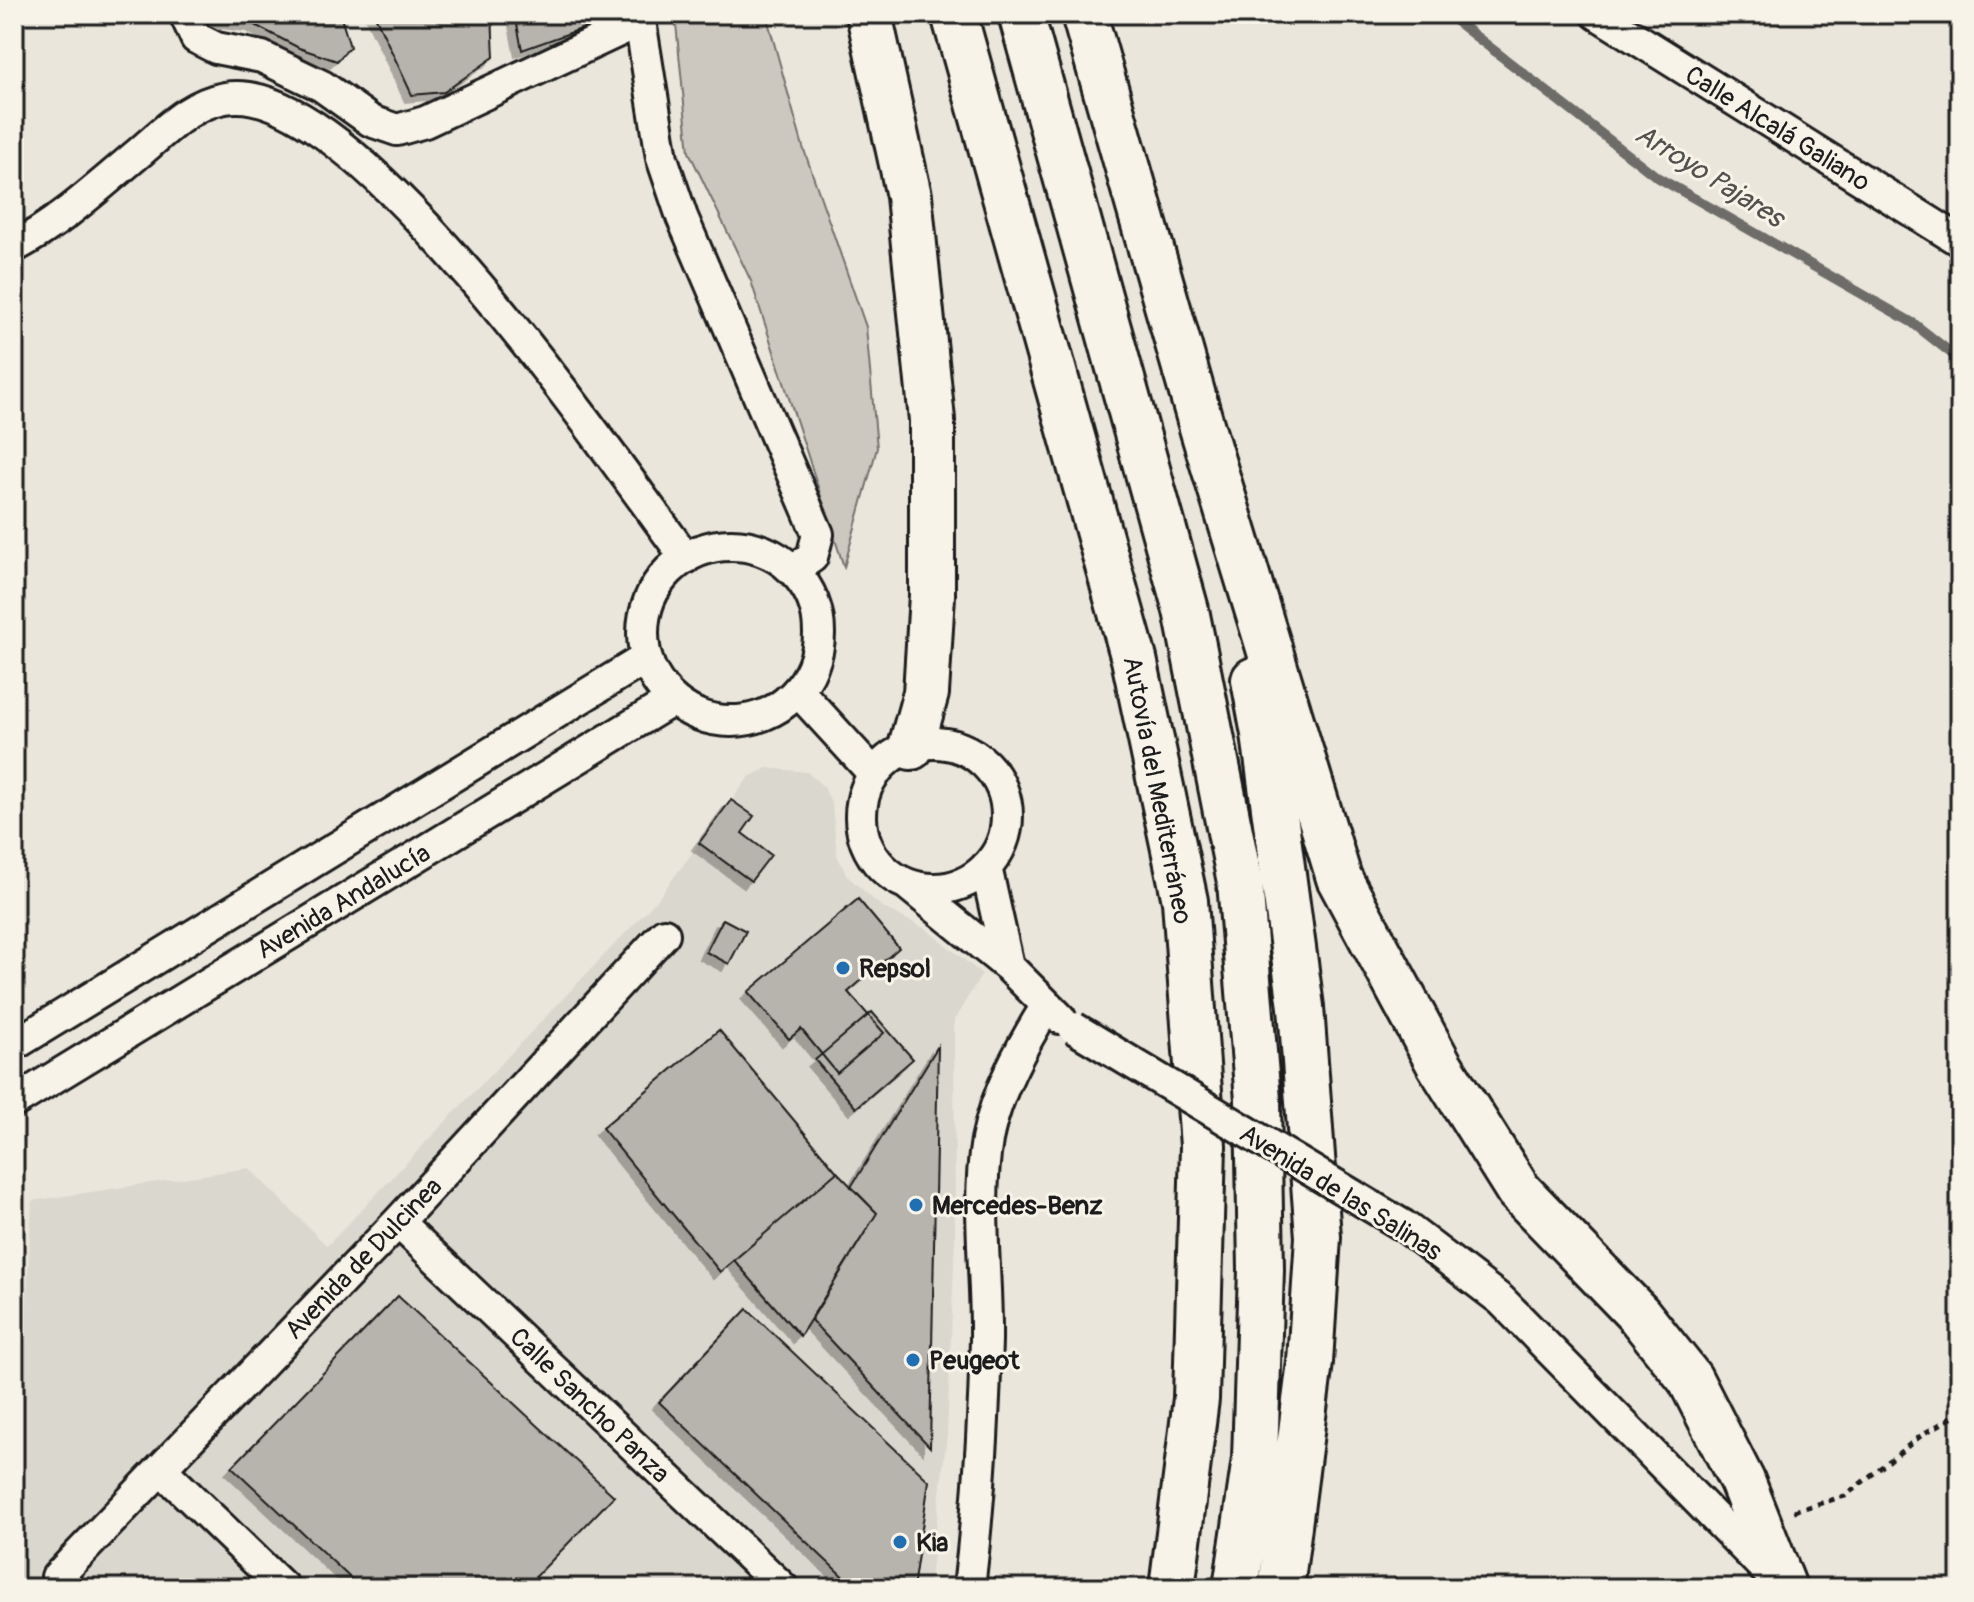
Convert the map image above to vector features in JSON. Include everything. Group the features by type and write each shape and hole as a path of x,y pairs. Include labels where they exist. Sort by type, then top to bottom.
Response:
{"highway":[{"path":"869,14 909,196 932,420 932,595 926,693 911,747"},
{"name":"Autovía del Mediterráneo","path":"954,14 1134,659 1185,901 1203,1146 1196,1399 1172,1588"},
{"path":"1021,14 1186,610 1240,882 1258,1100 1261,1270 1255,1459 1236,1588"},
{"path":"1084,14 1203,431 1339,878 1439,1064 1518,1190 1639,1315 1690,1379 1742,1481 1784,1588"},
{"path":"1203,431 1264,734 1301,1007 1318,1237 1310,1362 1281,1588"},
{"path":"1302,1588 1310,1520 1310,1362"}],"street":[{"path":"185,14 196,38 216,48 262,57 322,86 371,121 397,130 425,122 639,18 662,158 682,217 818,534 812,557 793,570"},
{"name":"Calle Alcalá Galiano","path":"1597,14 1960,241"},
{"path":"14,247 44,231 194,107 228,97 275,103 324,131 401,197 511,325 686,558"},
{"path":"742,546 769,554 793,570 813,595 818,618 818,646 812,670 798,691 776,710 750,719 723,721 696,714 673,700 656,681 646,658 642,629 648,601 664,576 686,558 713,547 742,546"},
{"name":"Avenida Andalucía","path":"14,1045 646,658"},
{"path":"798,691 874,774"},
{"name":"Avenida Andalucía","path":"14,1102 673,700"},
{"path":"935,744 959,748 980,760 996,778 1005,801 1007,824 1000,848 986,867 969,880 949,888 928,889 907,884 888,873 873,857 863,837 860,815 864,793 874,774 891,757 911,747 935,744"},
{"path":"986,867 1008,966"},
{"name":"Avenida de las Salinas","path":"907,884 1008,966 1046,1007 1074,1028 1404,1226 1501,1300 1784,1588"},
{"name":"Avenida de Dulcinea","path":"57,1577 398,1222 664,934"},
{"path":"969,1588 981,1485 986,1338 983,1170 988,1138 1024,1043 1046,1007"},
{"name":"Calle Sancho Panza","path":"398,1222 783,1588"},
{"path":"161,1469 284,1588"}],"path":[{"path":"1782,1515 1845,1496 1923,1434 1960,1413"}],"shaded area":[{"path":"675,14 766,14 803,147 866,327 877,448 844,567 751,281 689,152"},
{"path":"767,768 807,772 824,787 832,805 837,855 847,876 882,907 926,929 982,974 954,1020 955,1238 947,1434 929,1588 28,1588 14,1569 14,1536 32,1201 249,1168 327,1246 657,900 749,777"}],"building":[{"path":"217,14 340,14 350,47 337,61 299,48 253,24 220,20"},
{"path":"374,14 492,14 494,57 444,92 412,95"},
{"path":"515,14 623,14 522,50"},
{"path":"731,800 754,816 742,833 771,855 751,881 699,843"},
{"path":"858,899 899,948 848,992 884,1033 837,1073 801,1029 789,1039 748,992"},
{"path":"723,919 746,931 729,964 706,952"},
{"path":"872,1012 913,1059 856,1108 815,1060"},
{"path":"719,1030 837,1172 720,1272 602,1128"},
{"path":"938,1046 930,1447 811,1320 877,1213 851,1187"},
{"path":"837,1172 877,1213 800,1336 734,1260"},
{"path":"398,1296 614,1496 525,1588 361,1588 232,1467"},
{"path":"747,1309 929,1481 913,1588 855,1588 659,1402"}],"waterway":[{"name":"Arroyo Pajares","path":"1447,14 1657,177 1913,323 1960,360"}],"place":[{"name":"Repsol","path":"843,968"},
{"name":"Mercedes-Benz","path":"916,1205"},
{"name":"Peugeot","path":"913,1360"},
{"name":"Kia","path":"900,1542"}]}
